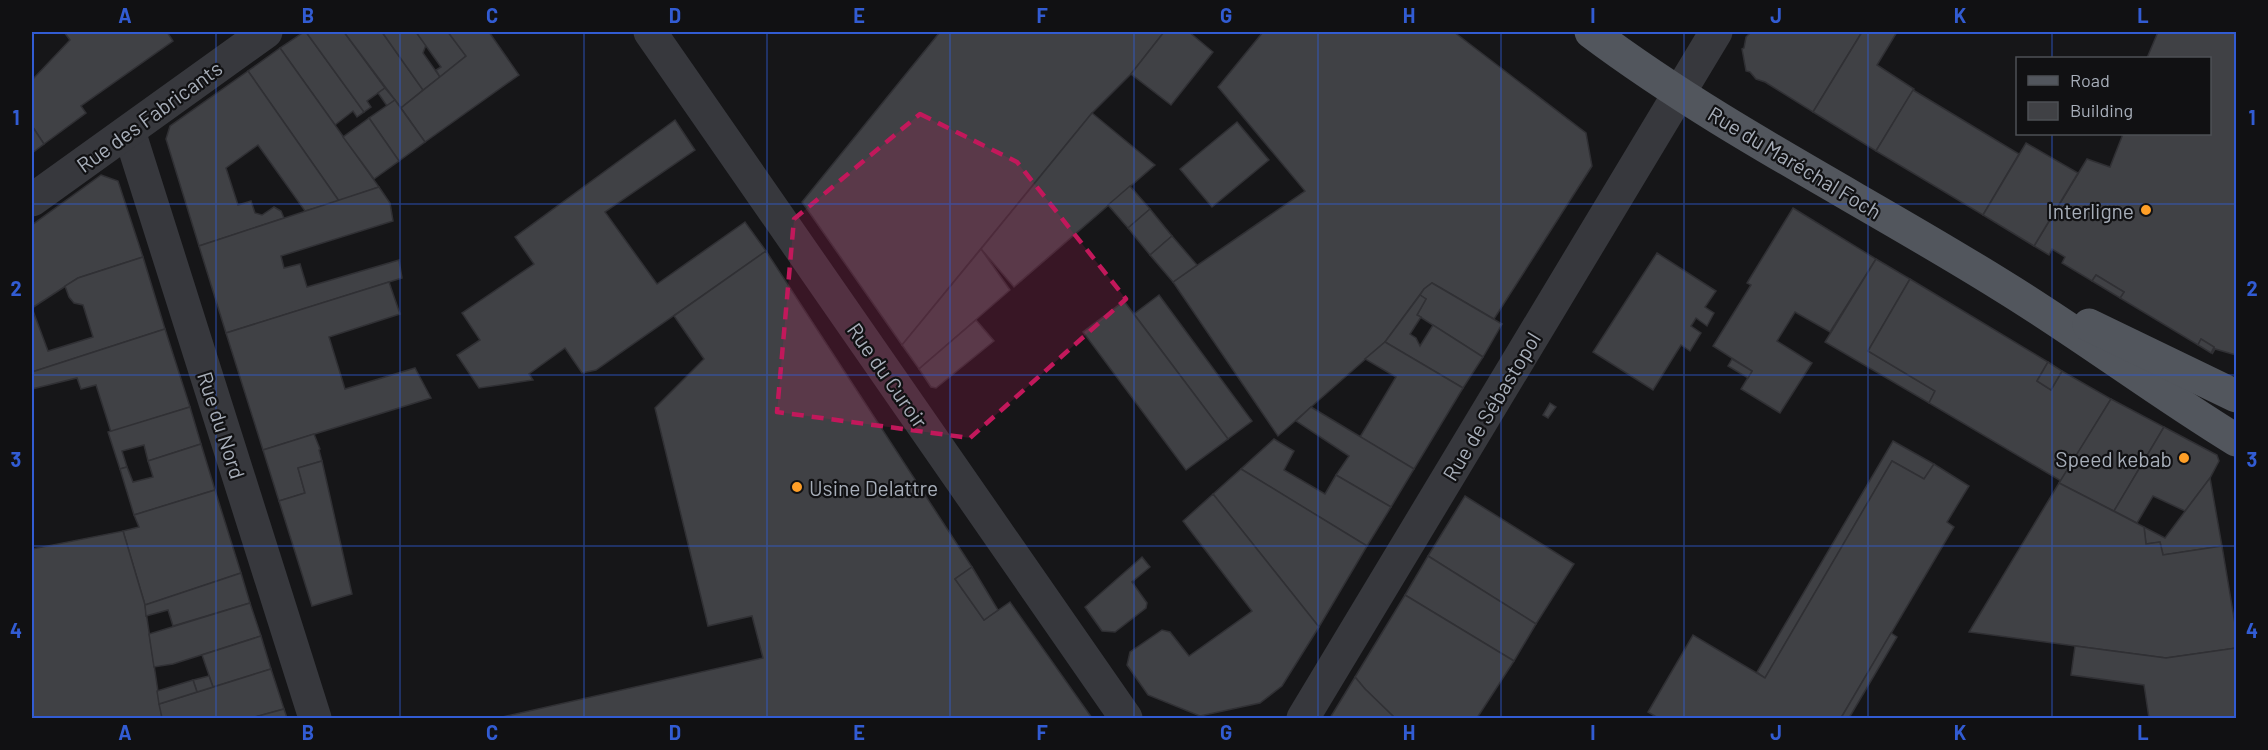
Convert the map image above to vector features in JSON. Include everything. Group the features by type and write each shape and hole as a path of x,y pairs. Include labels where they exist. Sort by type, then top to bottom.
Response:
{"main road":[{"name":"Rue du Maréchal Foch","path":"1591,32 1678,93 2002,285 2142,380 2236,440"},
{"name":"Rue du Maréchal Foch","path":"2002,285 2236,396"}],"street":[{"name":"Rue des Fabricants","path":"32,200 266,32"},
{"name":"Rue du Curoir","path":"650,32 1126,718"},
{"name":"Rue de Sébastopol","path":"1303,718 1716,32"},
{"name":"Rue du Nord","path":"129,131 315,718"}],"highlighted area":[{"path":"920,114 1017,162 1126,299 970,438 777,412 794,219"}],"building":[{"path":"64,32 167,32 173,41 81,106 86,113 44,144 32,126 32,80 70,40"},
{"path":"304,32 364,112 357,117 353,111 335,125 280,48"},
{"path":"306,32 344,32 385,88 367,101 371,107 364,112"},
{"path":"344,32 382,32 423,90 401,108"},
{"path":"382,32 416,32 426,45 423,53 440,77 423,90"},
{"path":"416,32 448,32 466,56 440,77 436,70 441,67"},
{"path":"448,32 489,32 519,75 425,142 401,108 466,56"},
{"path":"940,32 1164,32 1131,74 1092,113 902,345 802,202"},
{"path":"1164,32 1189,32 1213,52 1171,105 1131,74"},
{"path":"1263,32 1454,32 1586,133 1592,166 1494,319 1432,283 1424,289 1385,342 1278,436 1173,282 1305,191 1218,87"},
{"path":"1751,32 1862,32 1813,112 1746,71 1742,49 1746,37"},
{"path":"1862,32 1897,32 1877,65 1914,89 1876,151 1813,112"},
{"name":"Interligne","path":"2158,32 2236,32 2236,355 2215,349 2212,354 2214,347 2201,339 2198,345 2120,298 2124,292 2096,275 2092,281 2062,263 2065,257 2052,249 2049,255 2034,246 2087,159 2110,167 2123,135 2211,135 2211,57 2147,57"},
{"path":"280,48 379,187 339,201 248,71"},
{"path":"248,71 339,201 305,211 258,145 226,168 238,205 251,201 255,213 262,215 274,207 281,211 284,218 199,246 166,139 170,126"},
{"path":"385,88 395,100 387,106 378,93"},
{"path":"1913,90 2019,154 1983,215 1876,151"},
{"path":"395,100 425,142 399,161 369,118"},
{"path":"1092,113 1155,165 1014,287 981,249"},
{"path":"369,118 399,161 374,179 343,137"},
{"path":"675,120 695,150 605,212 657,284 745,222 766,251 596,370 582,373 565,348 529,374 533,380 479,388 457,355 480,340 462,313 534,264 515,237"},
{"path":"1237,122 1269,160 1212,207 1180,169"},
{"path":"32,126 44,144 32,153"},
{"path":"2026,143 2078,173 2034,246 1983,215"},
{"path":"101,175 118,181 143,257 78,278 32,308 32,225"},
{"path":"1130,186 1150,209 1128,228 1108,205"},
{"path":"379,187 390,203 393,221 281,256 284,268 300,264 307,287 399,260 402,278 226,333 199,246"},
{"path":"1793,208 1876,259 1830,332 1795,312 1777,341 1812,363 1780,413 1741,389 1752,371 1713,346 1751,285 1747,283"},
{"path":"1150,209 1172,236 1150,255 1128,228"},
{"path":"1172,236 1197,265 1173,282 1150,255"},
{"path":"981,249 1010,290 919,369 902,345"},
{"name":"Usine Delattre","path":"766,251 972,567 955,579 984,620 1010,602 1092,718 498,718 763,658 752,616 708,626 655,408 704,359 674,316"},
{"path":"1657,253 1716,291 1705,307 1714,313 1707,326 1696,318 1691,326 1701,333 1690,351 1681,345 1653,390 1593,352"},
{"path":"143,257 165,329 32,372 32,308 48,351 93,337 83,305 74,303 65,286 78,278"},
{"path":"1876,259 1910,279 1868,351 1935,391 1929,403 1825,342"},
{"path":"2096,275 2124,292 2120,298 2092,281"},
{"path":"1910,279 2048,362 2037,381 2051,390 2062,371 2111,399 2061,481 1929,403 1935,391 1868,351"},
{"path":"389,282 400,314 329,337 345,389 415,368 431,398 263,450 226,333"},
{"path":"1432,283 1502,324 1483,357 1417,315 1426,299 1420,295"},
{"path":"1159,295 1252,421 1228,439 1134,314"},
{"path":"1420,295 1426,299 1417,315 1421,317 1410,334 1416,338 1420,346 1433,325 1483,357 1463,388 1385,342"},
{"path":"1124,301 1228,439 1186,470 1083,332"},
{"path":"976,320 994,341 936,388 931,387 919,369"},
{"path":"165,329 190,407 111,432 96,385 81,389 77,378 32,389 32,372"},
{"path":"2201,339 2214,347 2211,353 2198,345"},
{"path":"1385,342 1463,388 1414,469 1360,437 1396,377 1365,359"},
{"path":"1732,359 1752,371 1748,378 1728,366"},
{"path":"2048,362 2062,371 2051,390 2037,381"},
{"path":"2111,399 2164,427 2114,511 2059,483"},
{"path":"1550,403 1556,407 1548,418 1543,415"},
{"path":"190,407 201,444 148,461 144,445 122,451 127,467 120,469 108,432"},
{"path":"1311,407 1414,469 1391,507 1336,475 1349,456 1296,421"},
{"path":"2164,427 2217,455 2219,461 2210,478 2185,511 2153,496 2137,523 2114,511"},
{"path":"314,434 322,461 298,468 305,493 279,501 263,450"},
{"path":"1274,439 1294,451 1284,470 1325,494 1336,475 1391,507 1367,546 1241,469"},
{"path":"1893,441 1934,464 1924,479 1892,461 1765,678 1757,672"},
{"path":"201,444 215,490 134,515 120,469 127,467 133,482 153,477 148,461"},
{"path":"322,461 352,594 312,606 279,501 305,493 298,468"},
{"path":"1892,461 1924,479 1934,464 1969,486 1947,522 1954,527 1841,718 1658,718 1648,712 1693,635 1765,678"},
{"path":"1241,469 1367,546 1319,627 1213,494"},
{"path":"2210,478 2222,546 2163,555 2160,542 2146,544 2144,527 2165,538"},
{"path":"2059,483 2144,527 2146,544 2160,542 2163,555 2222,546 2236,630 2236,648 2166,658 1969,632"},
{"path":"215,490 241,573 145,605 123,531 139,527 134,515"},
{"path":"1213,494 1319,627 1282,686 1260,703 1200,716 1148,695 1127,665 1130,652 1162,630 1170,632 1189,656 1252,611 1183,521"},
{"path":"1465,496 1574,564 1536,624 1428,556"},
{"path":"123,531 145,605 162,718 32,718 32,549"},
{"path":"1428,556 1536,624 1514,661 1405,595"},
{"path":"1142,557 1150,567 1132,582 1147,603 1146,608 1115,632 1102,631 1085,607"},
{"path":"972,567 998,610 984,620 955,579"},
{"path":"241,573 250,603 173,626 168,610 146,616 145,605"},
{"path":"1405,595 1514,661 1477,718 1395,718 1355,677"},
{"path":"250,603 261,636 173,664 154,667 149,634"},
{"path":"1891,633 1897,637 1849,718 1841,718"},
{"path":"261,636 271,669 213,687 202,655"},
{"path":"2075,646 2166,658 2236,648 2236,718 2149,718 2144,685 2071,675"},
{"path":"271,669 284,709 251,718 162,718 159,704"},
{"path":"209,676 213,687 197,692 193,680"},
{"path":"1355,677 1365,689 1395,718 1330,718"},
{"path":"193,680 197,692 159,704 157,691"},
{"path":"284,709 287,718 251,718"}],"place":[{"name":"Interligne","path":"2146,210"},
{"name":"Speed kebab","path":"2184,458"},
{"name":"Usine Delattre","path":"797,487"}]}
